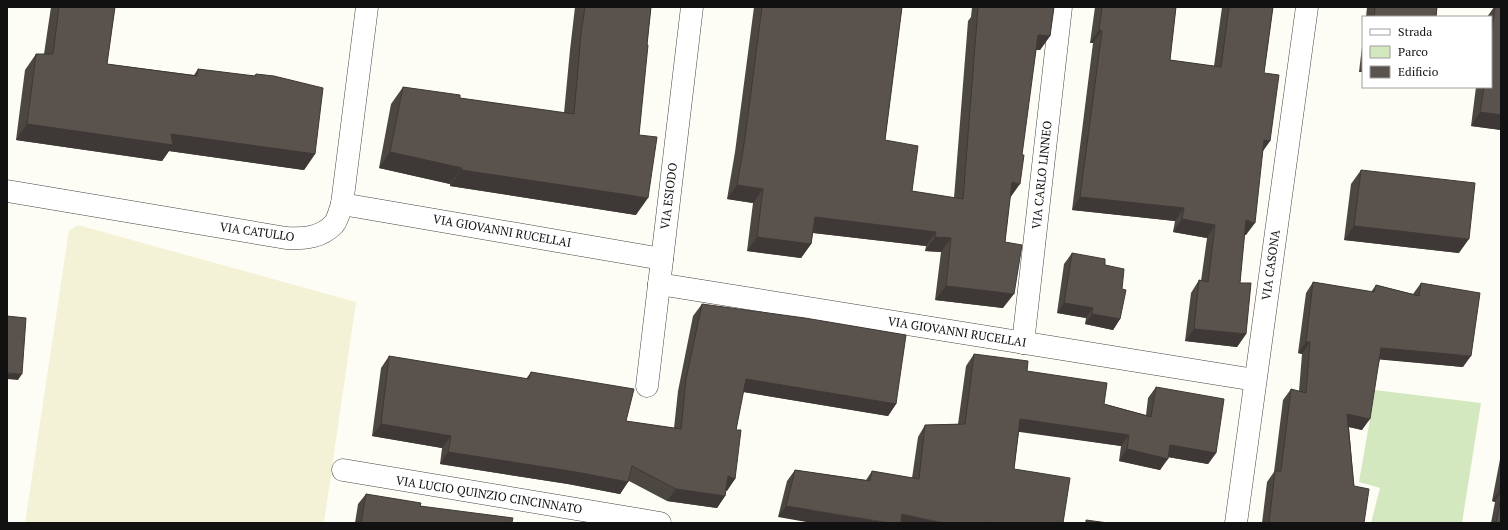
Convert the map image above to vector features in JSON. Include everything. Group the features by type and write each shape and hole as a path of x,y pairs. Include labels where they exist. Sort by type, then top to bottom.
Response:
{"street":[{"name":"VIA CATULLO","path":"7,191 286,238 305,239 322,233 334,223 342,204 367,7"},
{"name":"VIA ESIODO","path":"647,386 692,7"},
{"name":"VIA CARLO LINNEO","path":"1023,343 1061,7"},
{"name":"VIA CASONA","path":"1236,523 1307,7"},
{"name":"VIA GIOVANNI RUCELLAI","path":"342,204 662,259"},
{"name":"VIA GIOVANNI RUCELLAI","path":"659,284 1255,380"},
{"name":"VIA LUCIO QUINZIO CINCINNATO","path":"342,470 660,523"}],"shaded area":[{"path":"78,225 356,302 324,523 25,523 69,230"}],"green space":[{"path":"1375,390 1481,403 1462,523 1371,523 1380,488 1359,482"}],"building":[{"path":"59,7 115,7 107,64 197,76 198,69 255,76 256,74 274,76 323,88 315,154 171,134 173,145 27,124 36,54 53,54"},
{"path":"585,7 651,7 639,135 657,137 648,198 461,170 462,168 390,152 403,87 460,95 460,98 574,114 581,34"},
{"path":"762,7 902,7 885,140 918,146 912,191 963,199 978,7 1054,7 1050,36 1038,35 1022,155 1024,155 1020,184 1012,182 1005,242 1022,245 1014,294 946,286 951,238 935,237 936,232 815,217 811,244 757,237 763,189 737,185 745,138"},
{"path":"1102,7 1176,7 1170,60 1221,67 1229,7 1273,7 1264,73 1279,75 1270,141 1264,140 1255,223 1246,220 1240,283 1251,283 1246,334 1194,329 1199,280 1208,282 1215,225 1182,219 1184,208 1080,197 1102,31 1099,30"},
{"path":"1375,7 1437,7 1436,16 1374,16"},
{"path":"1495,7 1501,7 1501,115 1480,112 1484,88 1492,88 1492,29"},
{"path":"1361,170 1475,183 1469,239 1354,226"},
{"path":"1072,253 1105,259 1105,265 1124,269 1122,289 1126,290 1120,319 1092,314 1093,308 1064,303"},
{"path":"1313,282 1374,292 1376,285 1419,296 1421,283 1480,293 1471,356 1381,348 1370,419 1347,414 1354,486 1369,489 1364,523 1269,523 1275,471 1281,471 1291,389 1306,393 1310,342 1306,342"},
{"path":"702,304 805,318 906,335 896,404 746,379 736,430 741,430 735,479 728,476 725,496 676,489 632,466 628,482 576,472 448,452 451,436 381,424 389,356 529,379 531,372 634,389 626,421 681,429 686,379"},
{"path":"7,316 26,318 22,374 7,373"},
{"path":"974,354 1028,361 1027,371 1107,383 1104,404 1151,417 1156,387 1224,399 1216,453 1170,445 1168,459 1127,449 1129,435 1020,419 1014,469 1070,478 1063,523 944,523 902,514 901,523 890,523 786,506 795,470 870,481 872,471 919,479 925,425 965,424"},
{"path":"366,494 421,503 420,506 513,518 512,522 515,523 361,523"},
{"path":"1501,498 1501,523 1496,523"},
{"path":"1086,520 1108,523 1086,523"}]}
